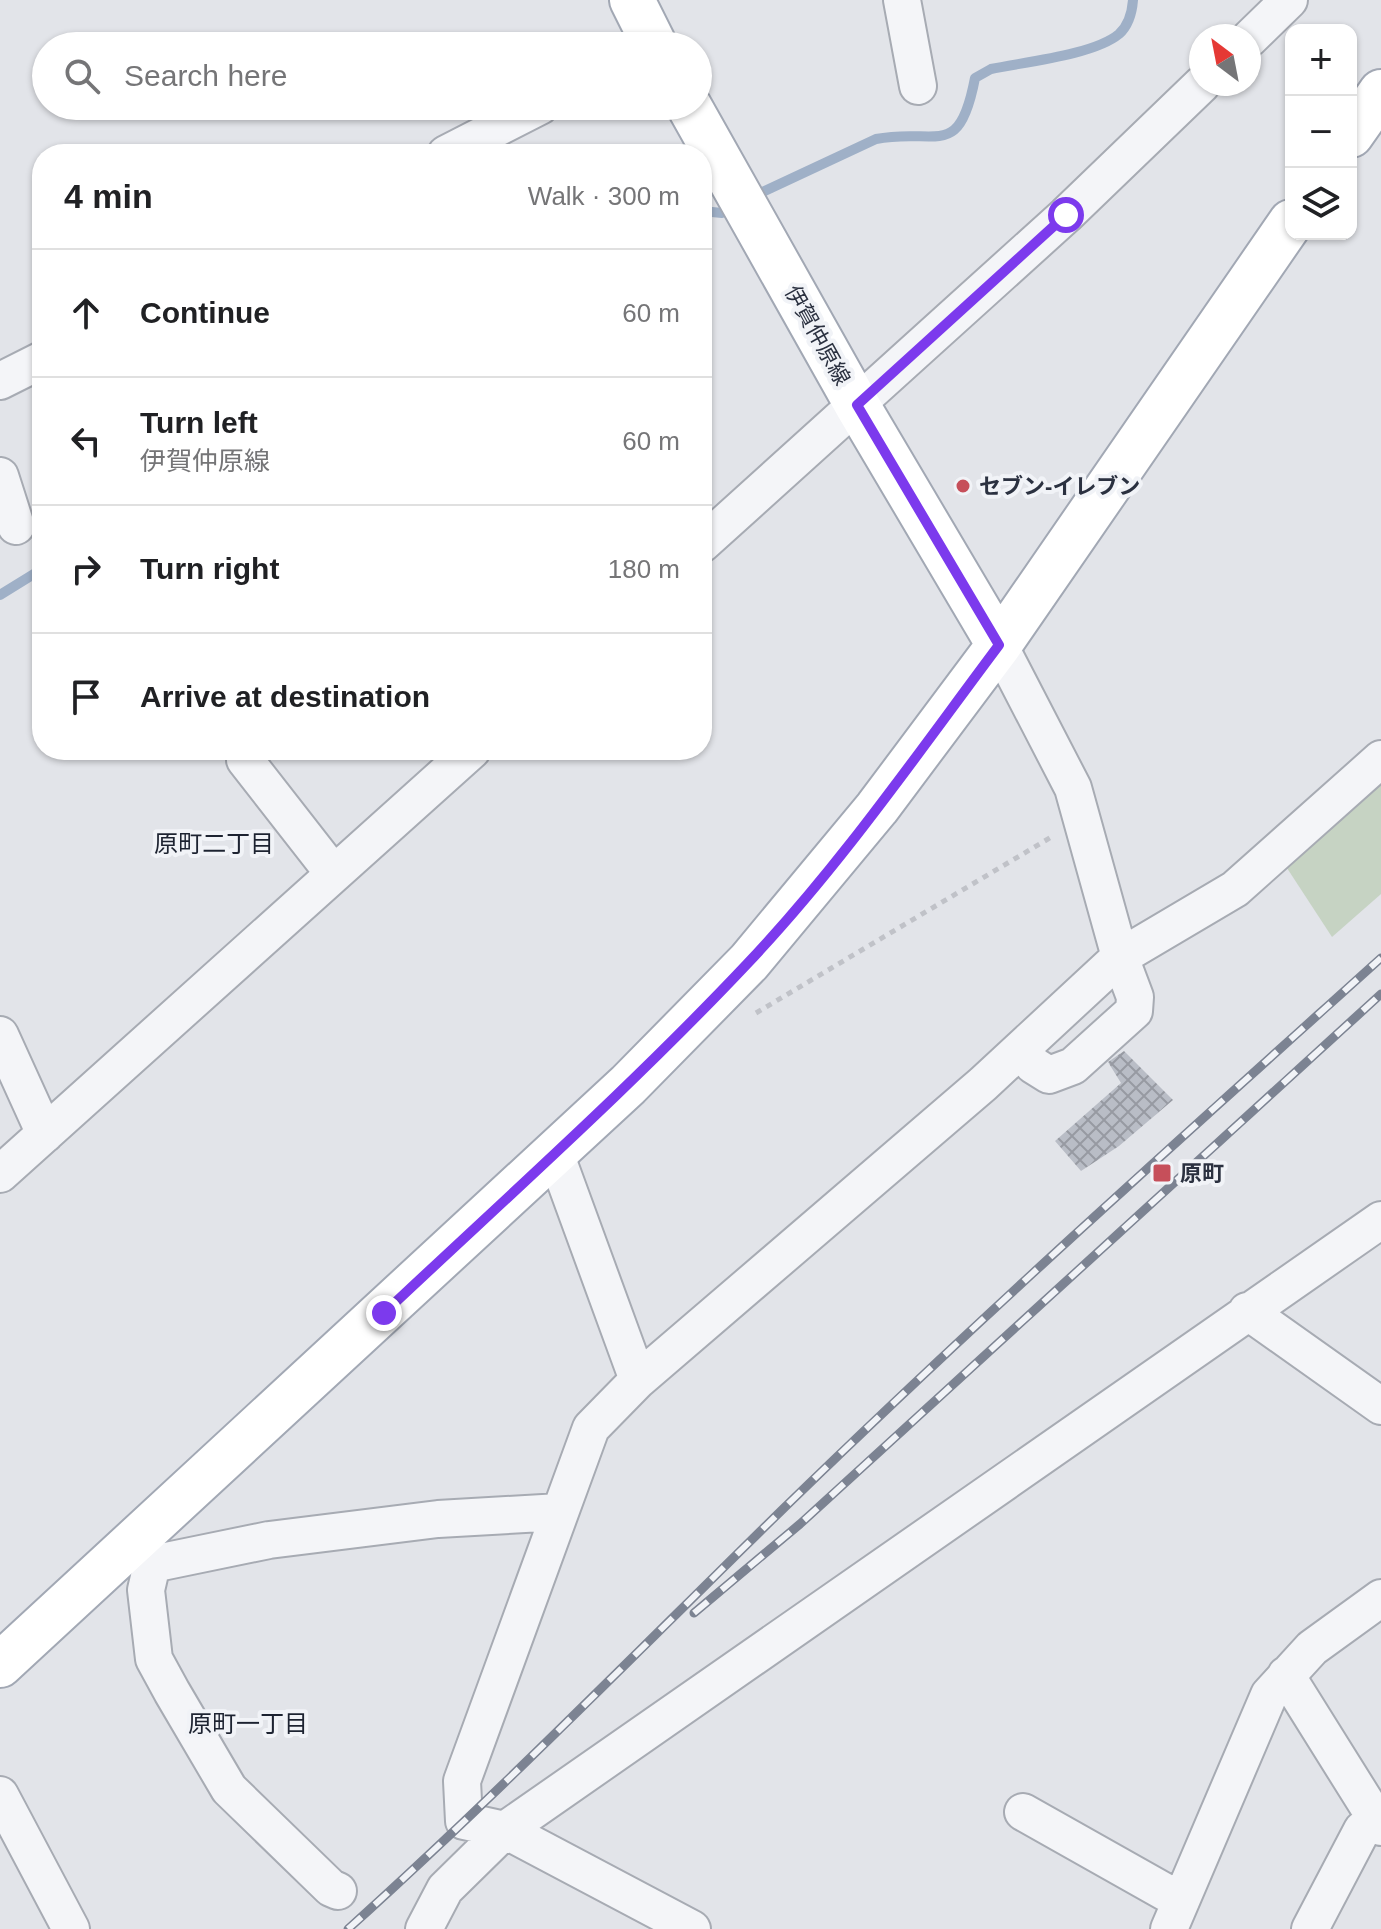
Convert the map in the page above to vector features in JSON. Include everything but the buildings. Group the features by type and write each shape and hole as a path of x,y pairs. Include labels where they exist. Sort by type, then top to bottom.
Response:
{"main road":[{"path":"632,0 648,32"},
{"path":"1357,126 1381,92"},
{"name":"伊賀仲原線","path":"697,120 710,144"},
{"name":"伊賀仲原線","path":"712,147 857,405 999,645"},
{"path":"0,1665 142,1553 628,1085 749,962 877,808 999,645 1285,231"}],"street":[{"path":"902,0 918,86"},
{"path":"1261,27 1289,0"},
{"path":"712,535 1066,215 1190,96"},
{"path":"466,144 513,120"},
{"path":"0,381 32,365"},
{"path":"0,476 16,526"},
{"path":"999,645 1073,788 1120,957 1135,997 1134,1011 1073,1066 1049,1075 1033,1065 1022,1049"},
{"path":"692,1929 505,1830 464,1821 462,1781 591,1428 638,1380 1022,1049 1120,957 1235,889 1381,759"},
{"path":"245,760 334,874"},
{"path":"0,1174 461,760"},
{"path":"0,1035 45,1134"},
{"path":"555,1153 638,1380"},
{"path":"424,1929 445,1889 505,1830 1381,1220"},
{"path":"1247,1311 1381,1406"},
{"path":"338,1891 331,1888 229,1789 172,1692 154,1659 142,1553 438,1519 560,1512"},
{"path":"1023,1812 1175,1915 1269,1695 1312,1648 1381,1598"},
{"path":"1286,1675 1378,1823 1362,1830 1310,1929"},
{"path":"0,1795 67,1927"}],"path":[{"path":"754,1015 1082,819"}],"green space":[{"path":"1381,776 1381,894 1332,937 1285,865"}],"waterway":[{"path":"752,197 876,139 942,136 953,131 969,104 975,78 991,69 1076,52 1108,41 1125,27 1133,0"},
{"path":"712,212 722,213 734,206"},
{"path":"0,595 32,575"}],"railway":[{"path":"348,1929 514,1774 930,1368 1381,958"},
{"path":"694,1613 800,1524 1381,994"}],"place":[{"name":"セブン-イレブン","path":"963,486"},
{"name":"原町","path":"1162,1173"}],"district":[{"name":"原町二丁目","path":"214,844"},
{"name":"原町一丁目","path":"248,1724"}],"route":[{"path":"384,1313 628,1085 749,962 877,808 999,645 857,405 1066,215"}]}
